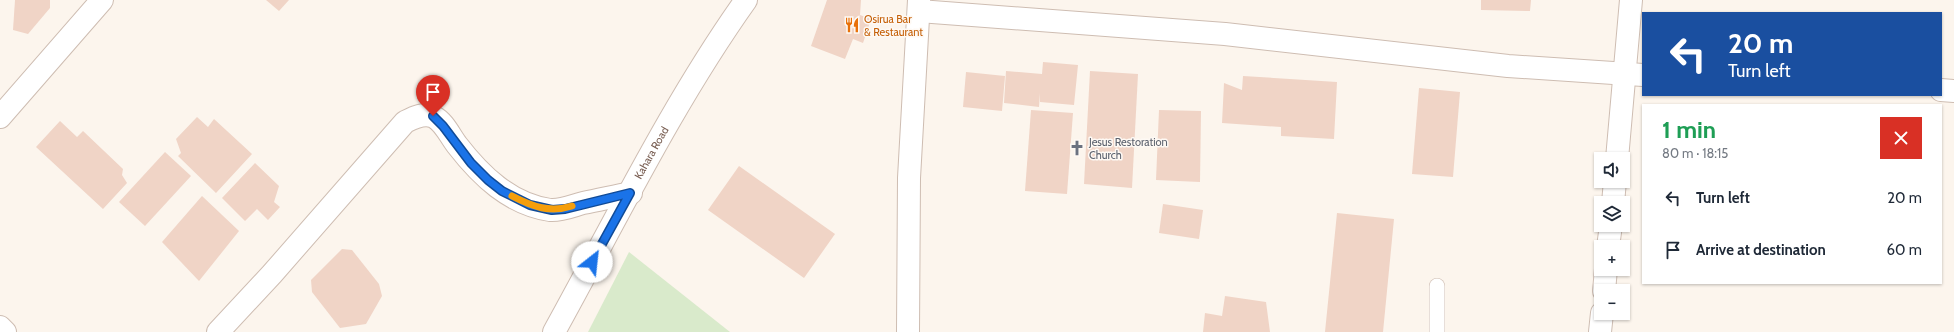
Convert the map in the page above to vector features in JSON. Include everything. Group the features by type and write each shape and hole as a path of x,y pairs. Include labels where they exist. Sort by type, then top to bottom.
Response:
{"street":[{"path":"0,117 102,0"},
{"name":"Kahara Road","path":"554,332 662,132 691,83 746,0"},
{"path":"1618,152 1634,75 1631,0"},
{"path":"908,332 909,178 919,5 1225,34 1508,66 1634,75"},
{"path":"1942,90 1954,91"},
{"path":"218,332 277,268 405,122 421,115 433,116 471,163 488,180 502,191 530,205 552,210 565,209 630,193"},
{"path":"1600,332 1601,320"},
{"path":"0,327 5,332"}],"lane":[{"path":"1436,286 1437,332"}],"green space":[{"path":"629,252 730,332 588,332"}],"building":[{"path":"15,0 50,0 50,8 28,34 13,30"},
{"path":"266,0 289,0 279,11"},
{"path":"827,0 861,0 860,15 871,19 863,43 853,39 845,59 811,46"},
{"path":"1481,0 1531,0 1530,11 1481,10"},
{"path":"1043,62 1078,65 1074,105 1040,102 1040,93 1039,107 1004,103 1006,71 1042,74"},
{"path":"1090,71 1138,74 1132,188 1084,184"},
{"path":"966,72 1005,76 1002,111 963,107"},
{"path":"1243,76 1337,82 1334,139 1281,136 1281,127 1222,123 1224,83 1242,90"},
{"path":"1419,88 1460,92 1453,177 1412,174"},
{"path":"1031,110 1073,113 1067,194 1025,191"},
{"path":"1159,110 1201,111 1200,182 1156,180"},
{"path":"197,117 208,127 214,119 252,154 216,193 178,156 181,153 176,139"},
{"path":"60,121 77,137 83,131 123,169 122,175 127,183 103,209 36,147"},
{"path":"165,152 191,176 145,226 119,202"},
{"path":"255,163 279,186 274,202 280,207 268,220 257,209 245,221 222,198"},
{"path":"739,166 835,234 804,278 708,210"},
{"path":"202,196 239,231 199,281 162,242"},
{"path":"1163,204 1203,210 1199,239 1159,233"},
{"path":"1337,213 1394,219 1383,332 1325,332"},
{"path":"342,249 352,250 379,284 382,296 366,324 340,328 312,292 311,280"},
{"path":"1225,296 1266,302 1270,332 1203,332 1205,313 1222,316"}],"slow traffic":[{"path":"512,196 530,205 552,210 565,209 572,206"}],"place":[{"name":"Osirua Bar & Restaurant","path":"852,25"},
{"name":"Jesus Restoration Church","path":"1077,148"}],"route":[{"path":"433,116 443,126 471,163 488,180 502,191 530,205 552,210 565,209 600,199 630,193 592,262"}]}
